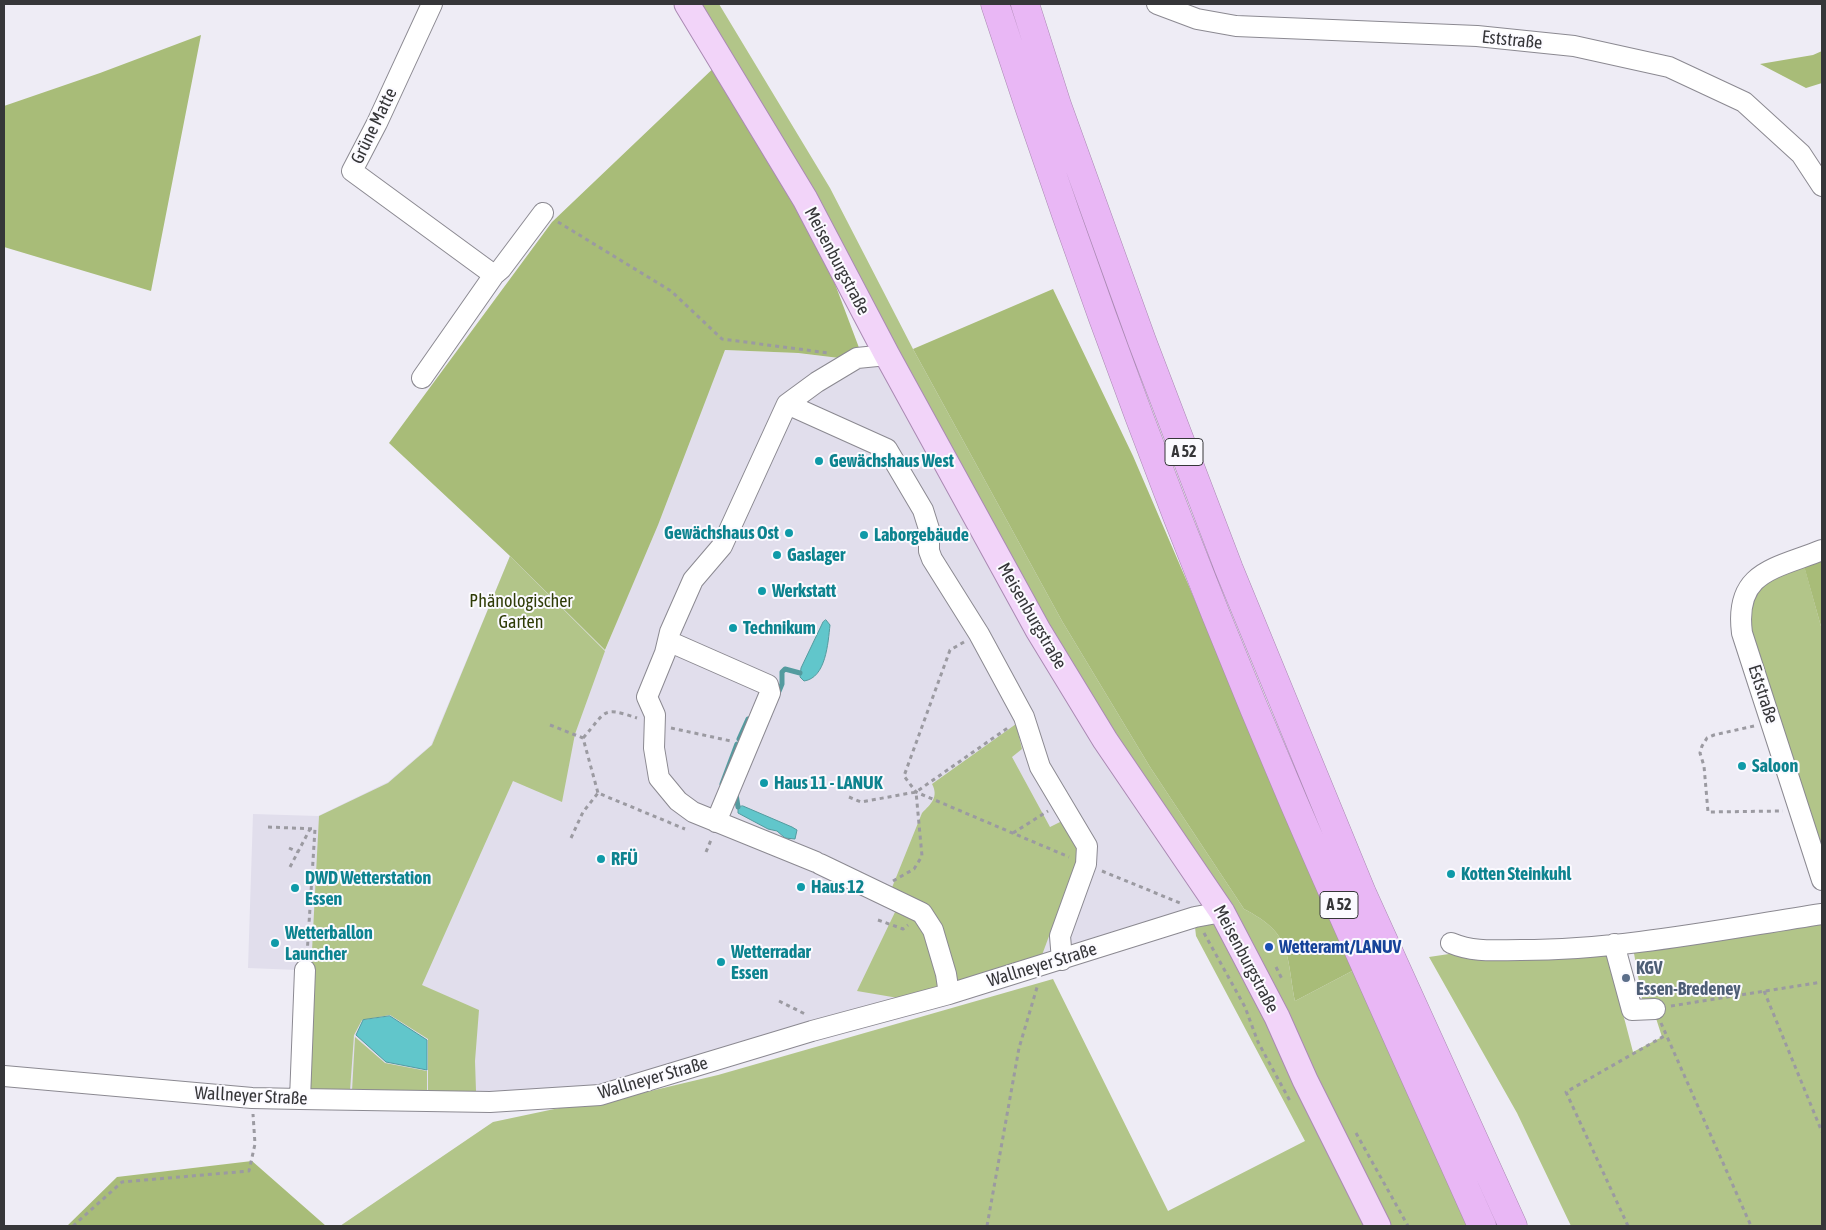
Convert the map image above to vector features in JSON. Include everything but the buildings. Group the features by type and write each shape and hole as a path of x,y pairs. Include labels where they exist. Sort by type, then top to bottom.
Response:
{"highway":[{"name":"A 52","path":"995,4 1033,120 1111,341 1203,580 1294,801 1482,1226"},
{"name":"A 52","path":"1025,4 1057,105 1142,341 1230,569 1362,893 1513,1226"}],"main road":[{"name":"Meisenburgstraße","path":"687,4 805,199 887,355 1038,630 1105,740 1222,912 1277,1017 1305,1080 1378,1226"}],"street":[{"name":"Grüne Matte","path":"432,4 377,123 352,171 494,275"},
{"name":"Eststraße","path":"1156,4 1197,19 1236,26 1477,36 1574,46 1669,67 1744,102 1801,154 1822,186"},
{"path":"422,378 494,275 501,269 543,213"},
{"path":"887,355 857,358 817,382 787,404 722,546 693,580 647,697 655,715 655,764 659,778 678,801 693,812 818,863 922,913 933,930 946,974 949,994"},
{"path":"787,404 887,449 924,510 929,529 929,551 932,560 979,634 1024,716 1040,767 1084,839 1088,854 1053,962"},
{"name":"Eststraße","path":"1822,550 1760,575 1744,592 1740,609 1742,633 1822,880"},
{"path":"668,641 768,686 770,693 716,822"},
{"name":"Wallneyer Straße","path":"4,1076 252,1098 490,1102 600,1095 812,1031 949,994 1196,917 1222,912"},
{"path":"1451,943 1470,950 1561,950 1822,914"},
{"path":"1614,944 1632,1010 1655,1009"},
{"path":"300,1099 305,970"}],"path":[{"path":"543,213 671,291 722,339 804,348 857,358"},
{"path":"870,888 882,886 914,869 920,862 922,856 916,792 904,776 950,650 979,634"},
{"path":"583,738 606,712 614,710 654,725 748,744"},
{"path":"849,797 861,802 916,792 1024,716"},
{"path":"1772,722 1707,738 1700,753 1704,766 1708,812 1778,813 1799,807"},
{"path":"550,725 583,738"},
{"path":"583,738 598,793"},
{"path":"598,793 671,824"},
{"path":"571,838 583,812 598,793"},
{"path":"1013,833 1061,803"},
{"path":"268,828 315,829 305,970"},
{"path":"290,867 310,829"},
{"path":"702,836 711,840 706,852"},
{"path":"289,848 298,852"},
{"path":"1196,917 1245,1007 1258,1042 1295,1108"},
{"path":"987,1226 1019,1048 1053,962"},
{"path":"1751,1226 1655,1009 1822,982"},
{"path":"1764,991 1822,1132"},
{"path":"779,1001 790,1005"},
{"path":"1628,1226 1566,1092 1666,1035"},
{"path":"73,1226 122,1182 249,1171 255,1144 252,1098"}],"shaded area":[{"path":"725,350 797,353 864,361 894,356 1212,907 600,1095 283,1098 293,1088 298,970 248,968 253,814 318,816 388,782 431,745 510,556 605,651"}],"green space":[{"path":"689,4 719,4 830,188 913,349 1062,621 1150,767 1244,909 1260,918 1279,936 1288,957 1295,1001 1354,970 1467,1226 340,1226 493,1122 578,1104 638,1094 718,1075 1053,979 1168,1211 1305,1141 1196,936 1195,927 1223,913 1108,739"},
{"path":"201,35 151,291 4,247 4,106 100,73"},
{"path":"1822,51 1822,83 1806,88 1760,64 1813,55"},
{"path":"721,61 803,199 864,361 798,353 725,350 658,525 605,650 510,556 389,443 552,222"},
{"path":"1053,289 1133,456 1354,970 1295,1001 1288,957 1279,936 1260,918 1244,909 1150,767 1062,621 913,349"},
{"path":"1822,550 1822,630 1802,559"},
{"name":"Phänologischer Garten","path":"510,556 605,651 575,734 562,802 513,781 422,985 479,1010 475,1061 476,1091 428,1091 428,1039 390,1015 362,1020 354,1035 350,1091 294,1088 311,970 319,816 388,783 432,745"},
{"path":"1802,558 1822,630 1822,879 1743,633 1760,576"},
{"path":"1016,724 1022,749 1012,757 1050,827 1062,821 1078,850 1078,858 1042,955 910,1000 857,991 897,908 891,890 922,813 933,800 935,793 932,784"},
{"path":"1822,915 1822,1226 1571,1226 1517,1113 1429,957 1469,951 1605,945 1633,1052 1662,1037 1654,1012 1644,1010 1632,942"},
{"path":"355,1037 385,1063 427,1071 427,1091 352,1091"},
{"path":"252,1161 326,1226 67,1226 117,1177"}],"water":[{"path":"826,620 830,625 824,659 817,674 804,681 800,677 801,668 823,622"},
{"path":"743,806 797,830 795,839 785,838 777,831 768,829 738,813 738,807"},
{"path":"390,1016 427,1040 427,1070 386,1062 356,1035 363,1020"}],"waterway":[{"path":"777,696 782,684 782,672 785,669 800,673"},
{"path":"739,739 748,719 753,718"},
{"path":"722,784 737,744"},
{"path":"736,794 738,807"}],"place":[{"name":"Gewächshaus West","path":"819,461"},
{"name":"Gewächshaus Ost","path":"789,533"},
{"name":"Laborgebäude","path":"864,535"},
{"name":"Gaslager","path":"777,555"},
{"name":"Werkstatt","path":"762,591"},
{"name":"Technikum","path":"733,628"},
{"name":"Saloon","path":"1742,766"},
{"name":"Haus 11 - LANUK","path":"764,783"},
{"name":"RFÜ","path":"601,859"},
{"name":"Kotten Steinkuhl","path":"1451,874"},
{"name":"Haus 12","path":"801,887"},
{"name":"DWD Wetterstation Essen","path":"295,888"},
{"name":"Wetterballon Launcher","path":"275,943"},
{"name":"Wetteramt/LANUV","path":"1269,947"},
{"name":"Wetterradar Essen","path":"721,962"},
{"name":"KGV Essen-Bredeney","path":"1626,978"}]}
